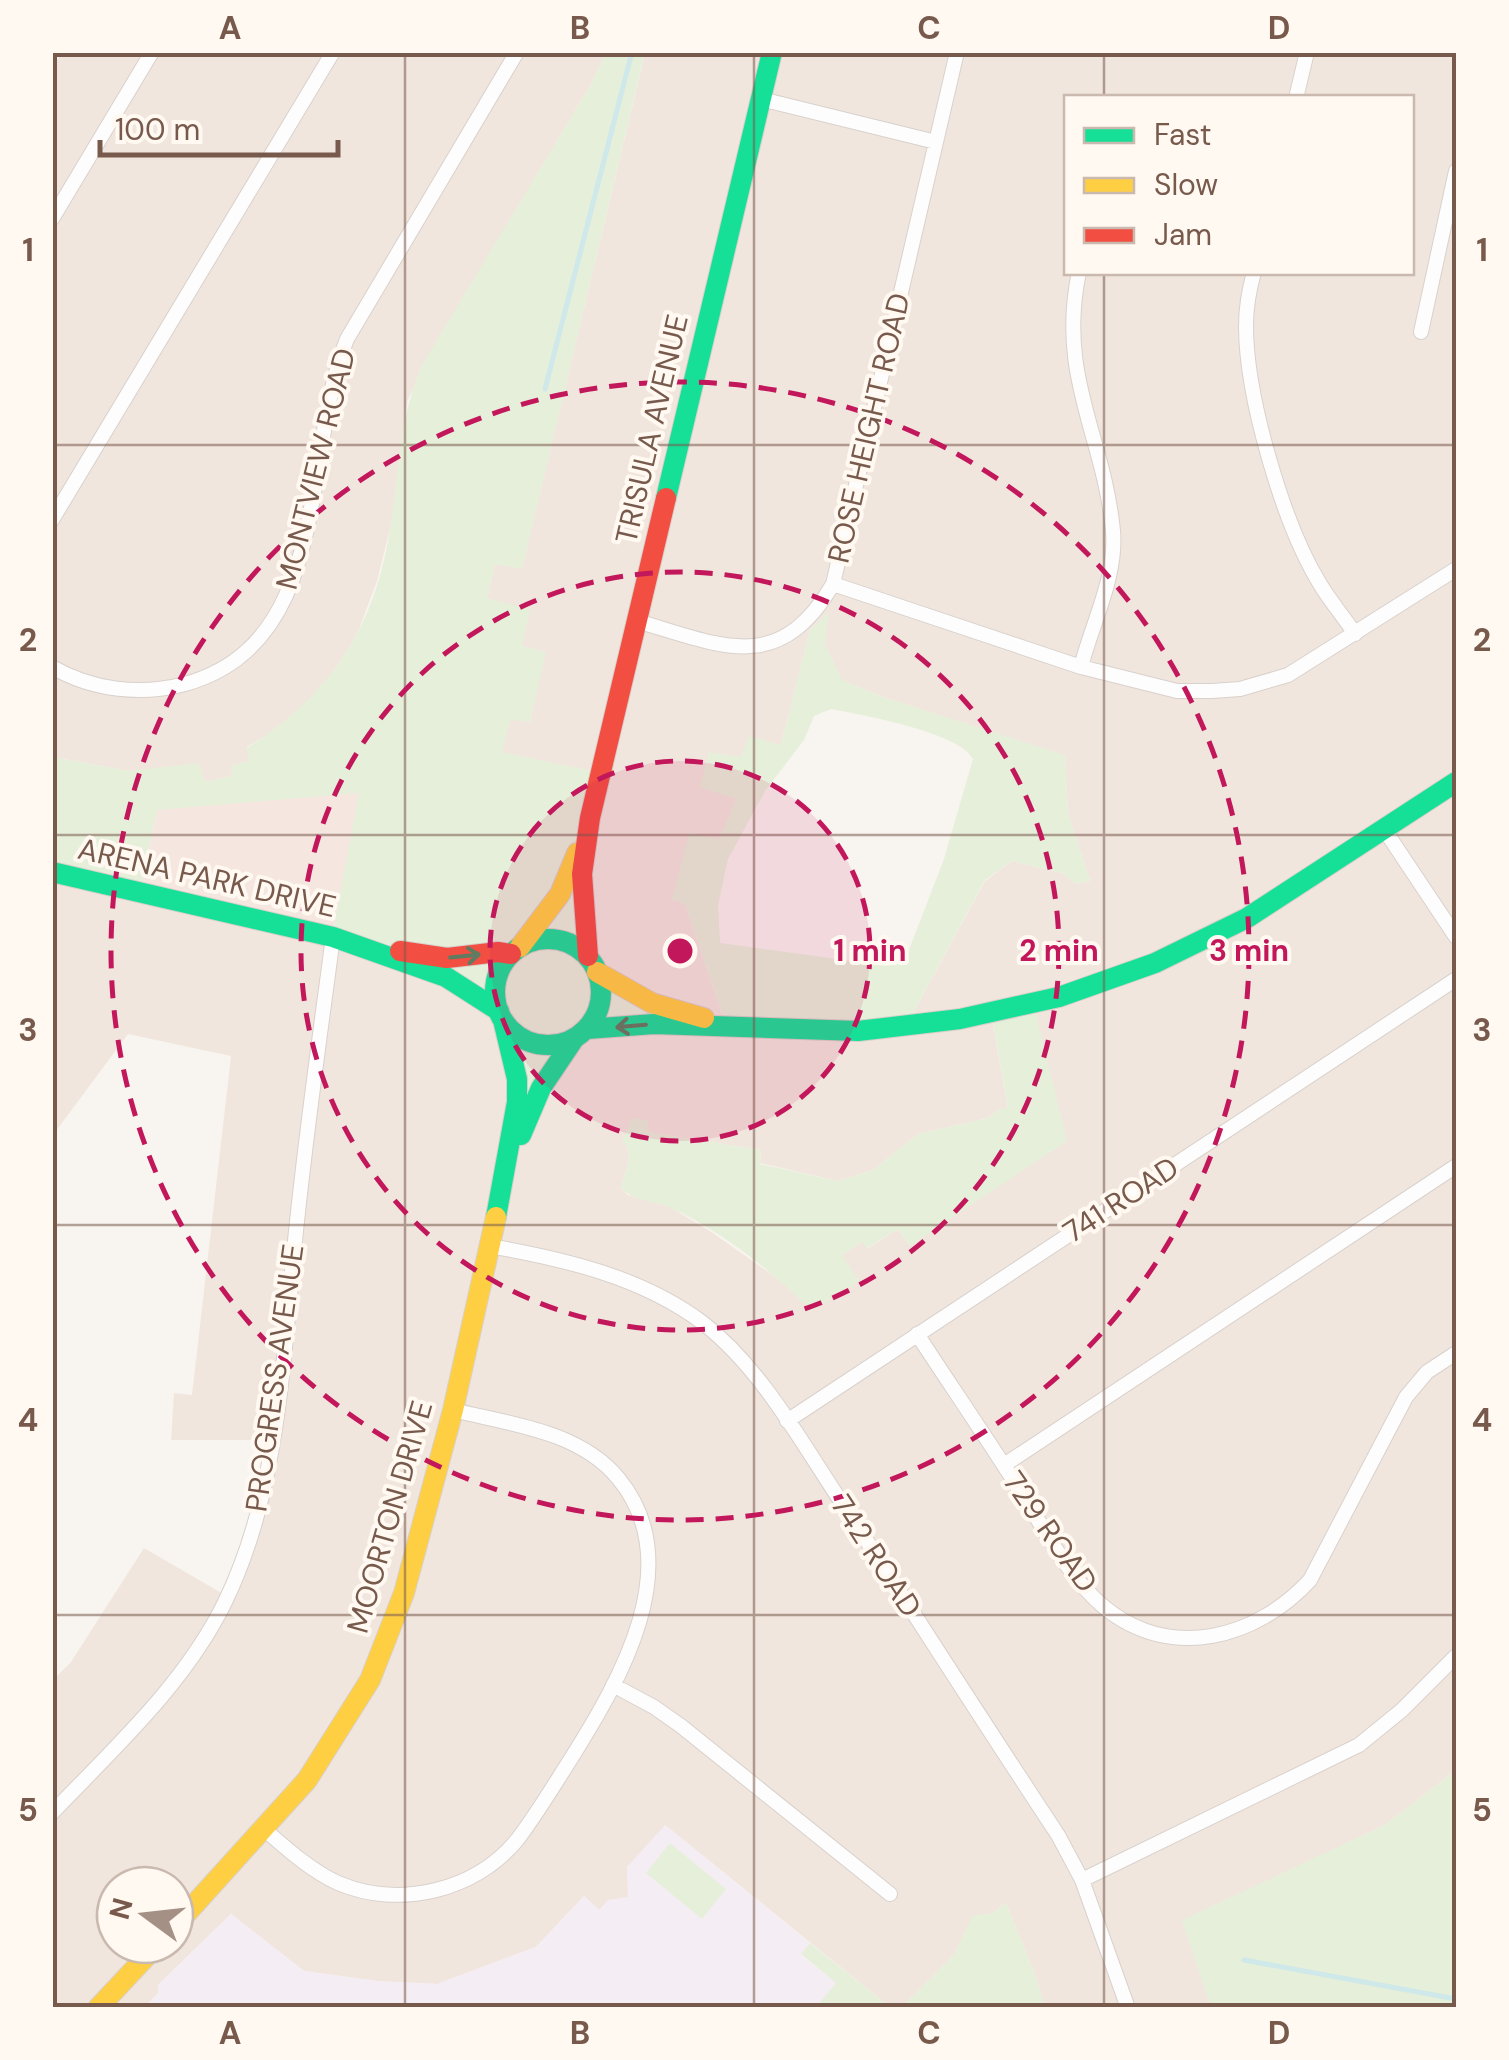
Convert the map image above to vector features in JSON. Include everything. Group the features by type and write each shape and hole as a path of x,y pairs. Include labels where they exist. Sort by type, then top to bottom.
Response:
{"street":[{"path":"52,219 152,52"},
{"path":"52,520 333,52"},
{"name":"MONTVIEW ROAD","path":"52,667 102,687 168,689 224,668 263,635 280,611 301,556 330,388 347,339 517,52"},
{"name":"TRISULA AVENUE","path":"592,964 582,874 590,818 772,52"},
{"name":"ROSE HEIGHT ROAD","path":"637,621 728,644 760,646 791,634 814,613 832,584 957,52"},
{"path":"1297,95 1307,52"},
{"path":"761,99 936,142"},
{"path":"1422,332 1456,171"},
{"path":"1080,275 1074,309 1074,358 1108,502 1113,548 1081,666"},
{"path":"1254,275 1246,342 1274,468 1319,583 1355,634"},
{"path":"832,584 1081,666 1178,691 1240,689 1288,676 1456,569"},
{"name":"ARENA PARK DRIVE","path":"341,940 446,977 501,1015 514,1033 547,1045 580,1034 657,1024 800,1032 922,1025 1056,998 1131,973 1200,942 1249,917 1456,782"},
{"name":"TRISULA AVENUE","path":"516,951 560,894 590,818"},
{"path":"1384,829 1456,937"},
{"name":"ARENA PARK DRIVE","path":"52,872 341,940 447,958 516,951 538,940 558,940 652,1003 745,1030"},
{"name":"PROGRESS AVENUE","path":"52,1813 162,1698 200,1646 224,1604 253,1533 267,1473 301,1180 341,940"},
{"path":"501,1015 497,980 516,951"},
{"path":"580,1034 601,1000 592,964"},
{"name":"741 ROAD","path":"787,1421 1456,980"},
{"name":"MOORTON DRIVE","path":"195,1904 307,1780 370,1680 404,1593 453,1410 506,1179 517,1079 501,1015"},
{"name":"MOORTON DRIVE","path":"506,1179 532,1106 580,1034"},
{"path":"1004,1465 1456,1166"},
{"name":"742 ROAD","path":"490,1246 604,1274 666,1300 720,1339 787,1421 1058,1835 1082,1880 1128,2008"},
{"name":"729 ROAD","path":"918,1334 1058,1551 1104,1607 1158,1634 1195,1638 1231,1634 1254,1625 1278,1610 1310,1580 1406,1396 1428,1372 1456,1352"},
{"path":"264,1830 321,1874 362,1891 404,1895 448,1888 496,1860 516,1841 613,1685 638,1624 650,1567 645,1527 627,1490 606,1466 578,1446 453,1410"},
{"path":"1082,1880 1359,1745 1402,1710 1456,1656"},
{"path":"613,1685 682,1726 890,1894"},
{"path":"98,2008 139,1965"}],"shaded area":[{"path":"62,52 606,53 407,401 392,521 377,581 358,632 321,689 283,725 247,747 249,761 233,776 205,782 153,770 129,771 53,757 52,68"},
{"path":"645,53 1456,53 1456,1770 1385,1825 1263,1883 1228,2007 1045,2007 1006,1903 991,1914 973,1916 954,1955 902,2007 890,2007 665,1825 629,1897 599,1910 584,1896 536,1947 437,1984 304,1971 231,1914 195,1949 195,1865 95,1865 95,1965 179,1965 158,1985 158,1993 145,2007 53,2007 53,1680 71,1662 144,1548 225,1595 252,1535 270,1440 171,1440 174,1393 192,1395 231,1056 128,1034 53,1135 53,869 434,964 498,1012 533,1108 602,971 590,955 501,752 510,719 530,722 545,652 522,646 487,598 495,564 522,568","holes":["827,614 825,644 841,680 1065,756 1068,813 1090,881 1076,884 1062,873 1012,861 985,881 907,1024 726,1026 685,904 672,899 690,833 719,840 736,799 708,753 742,758 781,745 810,630","991,1013 1067,1141 909,1245 898,1229 868,1248 863,1241 842,1255 811,1310 784,1283 710,1231 670,1207 628,1195 621,1188 629,1160 627,1146 647,1132 761,1150 760,1163 838,1181 873,1170 918,1134 989,1118 1008,1108"]},
{"path":"360,792 332,937 141,888 157,810"},
{"path":"665,1825 810,1943 801,1955 836,1983 816,2008 145,2008 158,1993 158,1985 179,1965 195,1965 195,1949 231,1914 304,1971 437,1984 536,1947 584,1896 599,1910 608,1900 628,1897 627,1867"}],"green space":[{"path":"645,52 522,569 495,564 487,598 530,609 522,646 546,652 530,722 510,720 502,752 602,773 591,819 591,955 602,971 726,1025 685,904 672,899 689,833 719,839 736,799 700,787 709,752 741,757 749,736 781,745 810,630 829,612 825,644 842,680 883,697 1065,755 1068,813 1090,881 1076,884 1062,873 1012,861 985,880 907,1024 588,1031 533,1108 516,1102 502,1020 472,988 332,937 359,793 157,810 141,888 53,869 53,757 129,771 199,763 205,782 232,776 231,766 249,761 247,748 278,726 329,677 364,620 376,588 386,553 405,421 422,365 606,53","holes":["831,709 930,733 964,749 973,759 944,859 901,963 887,966 720,943 718,905 728,859 765,791 804,740 814,716"]},
{"path":"1033,1002 1067,1141 910,1246 898,1229 867,1248 862,1242 842,1255 859,1281 811,1311 727,1240 671,1208 632,1196 621,1188 629,1160 627,1146 622,1142 631,1118 648,1120 648,1132 761,1150 760,1164 838,1181 873,1170 918,1134 989,1118 1008,1107 991,1012"},
{"path":"1456,1770 1456,2007 1228,2008 1209,2001 1182,1920 1385,1825"},
{"path":"670,1843 726,1889 702,1919 646,1873"},
{"path":"1006,1903 1045,2007 902,2007 954,1955 973,1915 991,1914"},
{"path":"810,1943 890,2007 816,2007 836,1983 801,1954"}],"waterway":[{"path":"545,389 632,52"},
{"path":"1244,1960 1456,1999"}],"traffic: fast":[{"path":"666,498 772,52"},
{"path":"587,1029 654,1024 858,1031 960,1019 1059,997 1155,963 1247,918 1456,782"},
{"path":"52,872 333,937 446,977 499,1011"},
{"path":"548,939 568,943 585,955 597,972 601,992 597,1012 585,1029 568,1041 548,1045 528,1041 511,1029 499,1012 495,992 499,972 511,955 528,943 548,939"},
{"path":"496,1217 517,1102 517,1079 503,1020"},
{"path":"521,1135 541,1088 574,1039"}],"traffic: slow":[{"path":"520,947 560,894 577,853"},
{"path":"597,972 652,1003 704,1018"},
{"path":"195,1904 307,1780 370,1680 404,1593 453,1410 496,1217"},
{"path":"98,2008 138,1965"}],"traffic: jam":[{"path":"588,956 582,874 590,818 666,498"},
{"path":"400,951 447,958 511,954"}]}
